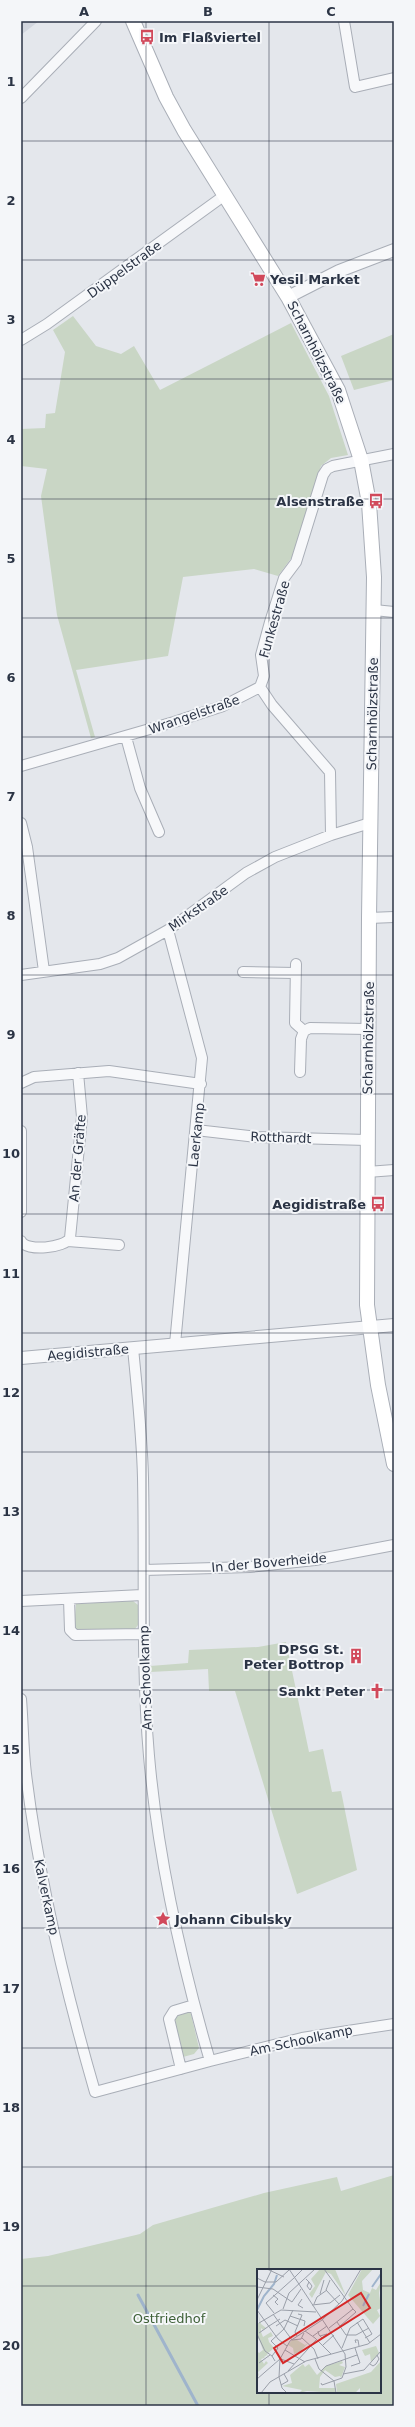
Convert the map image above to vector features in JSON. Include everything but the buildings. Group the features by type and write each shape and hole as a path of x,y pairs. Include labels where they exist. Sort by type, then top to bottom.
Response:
{"main road":[{"name":"Scharnhölzstraße","path":"133,21 166,97 288,297 338,390 361,460 368,503 373,552 374,610 370,823 366,1259 370,1327 378,1385 394,1464"}],"street":[{"path":"21,98 96,21"},
{"path":"344,21 355,87 394,78"},
{"name":"Düppelstraße","path":"21,340 47,324 225,195"},
{"path":"288,297 339,270 394,250"},
{"path":"361,460 394,454"},
{"name":"Funkestraße","path":"260,687 264,676 261,655 270,622 284,578 296,562 323,475 327,469 333,466 361,460"},
{"path":"374,610 394,612"},
{"path":"260,687 272,705 330,772 332,835"},
{"name":"Wrangelstraße","path":"21,766 126,737 223,706 260,687"},
{"path":"126,737 140,788 159,832"},
{"path":"21,823 27,847 44,971"},
{"name":"Mirkstraße","path":"21,975 100,964 118,958 168,930 257,867 275,857 332,835 370,823"},
{"path":"369,918 394,917"},
{"name":"Laerkamp","path":"168,930 202,1058 175,1344"},
{"path":"243,972 295,968 295,1023 304,1031"},
{"path":"300,1072 301,1039 304,1031 310,1028 368,1029"},
{"path":"21,1083 34,1077 109,1071 200,1084"},
{"name":"An der Gräfte","path":"68,1241 82,1117 78,1073"},
{"name":"Rotthardt","path":"196,1130 257,1137 367,1140"},
{"path":"21,1131 23,1135 21,1212"},
{"path":"367,1172 394,1170"},
{"path":"21,1241 24,1246 30,1248 61,1244 68,1241 119,1245"},
{"name":"Aegidistraße","path":"21,1358 394,1325"},
{"name":"Am Schoolkamp","path":"133,1348 143,1476 144,1570 142,1595 149,1756 163,1861 194,2005 210,2060"},
{"name":"In der Boverheide","path":"144,1570 250,1567 314,1560 394,1546"},
{"path":"21,1601 142,1595"},
{"path":"69,1599 70,1630 75,1635 143,1634"},
{"name":"Kalverkamp","path":"21,1698 26,1774 43,1886 79,2037 95,2092"},
{"path":"181,2069 169,2019 174,2011 194,2005"},
{"name":"Am Schoolkamp","path":"95,2092 210,2060 302,2038 394,2024"}],"shaded area":[{"path":"21,21 39,21 21,35"}],"green space":[{"path":"73,316 96,346 121,354 134,346 160,390 291,323 329,396 348,455 331,458 321,466 292,557 278,576 254,569 183,577 168,656 76,670 95,737 91,738 57,615 41,496 47,469 21,466 21,429 45,428 46,414 55,413 65,352 53,330"},
{"path":"394,334 394,380 354,390 341,356"},
{"path":"133,1601 138,1605 138,1625 135,1629 80,1632 74,1629 76,1604"},
{"path":"286,1642 309,1752 323,1749 332,1792 341,1791 357,1870 297,1894 235,1691 209,1691 208,1669 150,1672 150,1666 188,1663 189,1650 258,1647"},
{"path":"189,2011 199,2048 194,2054 183,2057 173,2021 177,2014"},
{"name":"Ostfriedhof","path":"394,2175 394,2406 21,2406 21,2259 48,2256 140,2234 153,2225 264,2193 337,2177 341,2191"}],"waterway":[{"path":"138,2295 198,2406"}],"place":[{"name":"Im Flaßviertel","path":"147,37"},
{"name":"Yesil Market","path":"258,279"},
{"name":"Alsenstraße","path":"376,501"},
{"name":"Aegidistraße","path":"378,1204"},
{"name":"DPSG St. Peter Bottrop","path":"356,1656"},
{"name":"Sankt Peter","path":"377,1691"},
{"name":"Johann Cibulsky","path":"163,1919"}]}
